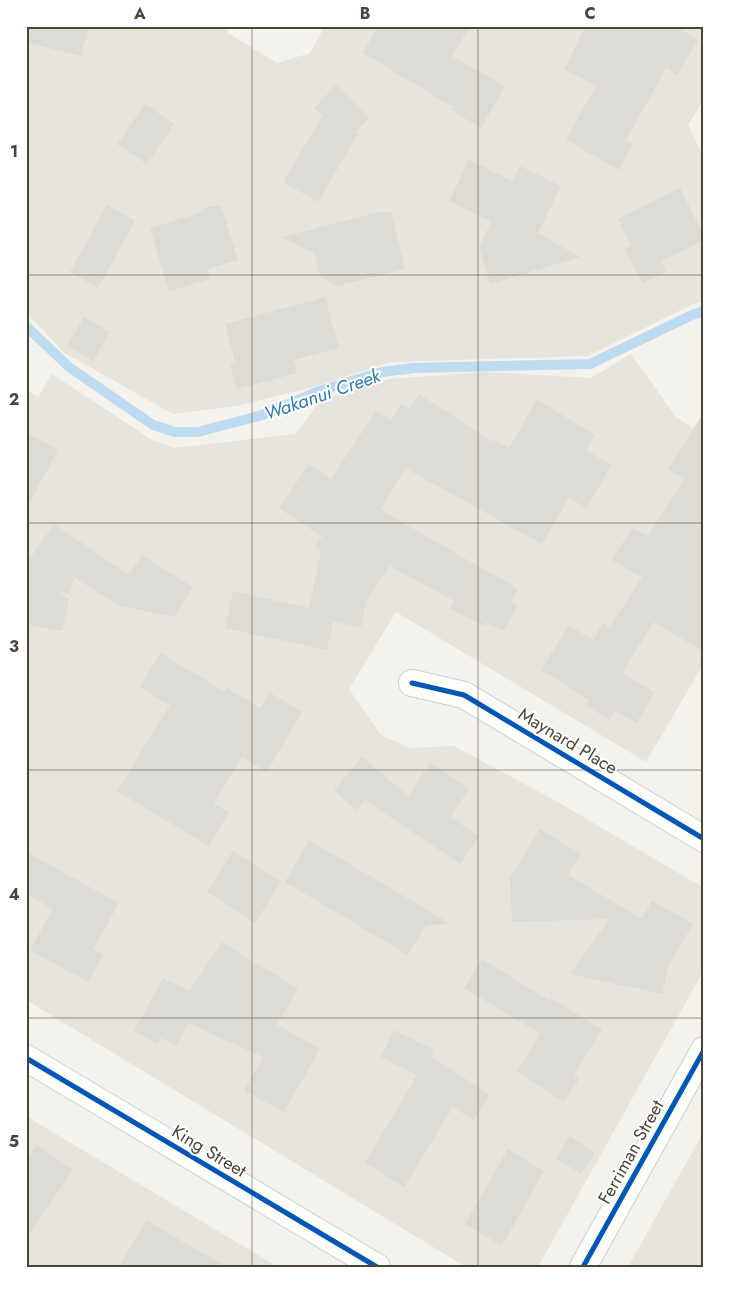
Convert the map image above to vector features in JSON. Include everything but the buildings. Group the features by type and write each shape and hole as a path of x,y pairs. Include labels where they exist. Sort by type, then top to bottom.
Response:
{"street":[{"name":"Maynard Place","path":"412,683 464,695 704,839"},
{"name":"Ferriman Street","path":"583,1267 704,1050"},
{"name":"King Street","path":"26,1058 377,1267"}],"shaded area":[{"path":"26,26 225,26 228,33 277,63 310,53 325,26 704,26 704,99 688,125 704,158 704,301 693,304 588,356 390,362 314,387 237,406 173,414 63,352 26,312"},
{"path":"631,354 676,417 704,435 704,663 646,762 396,612 349,689 381,735 409,748 454,746 556,801 704,888 704,970 538,1267 466,1267 26,1000 26,390 38,397 52,374 152,440 174,448 295,434 322,399 389,379 484,372 591,378"},
{"path":"26,1116 278,1267 26,1267"},
{"path":"704,1131 704,1267 628,1267"}],"waterway":[{"name":"Wakanui Creek","path":"26,326 69,367 153,425 175,432 198,432 262,415 319,391 382,372 414,368 590,364 704,311"}],"cycle path":[{"path":"412,683 464,695 704,839"},
{"path":"583,1267 704,1050"},
{"path":"26,1058 377,1267"}]}
